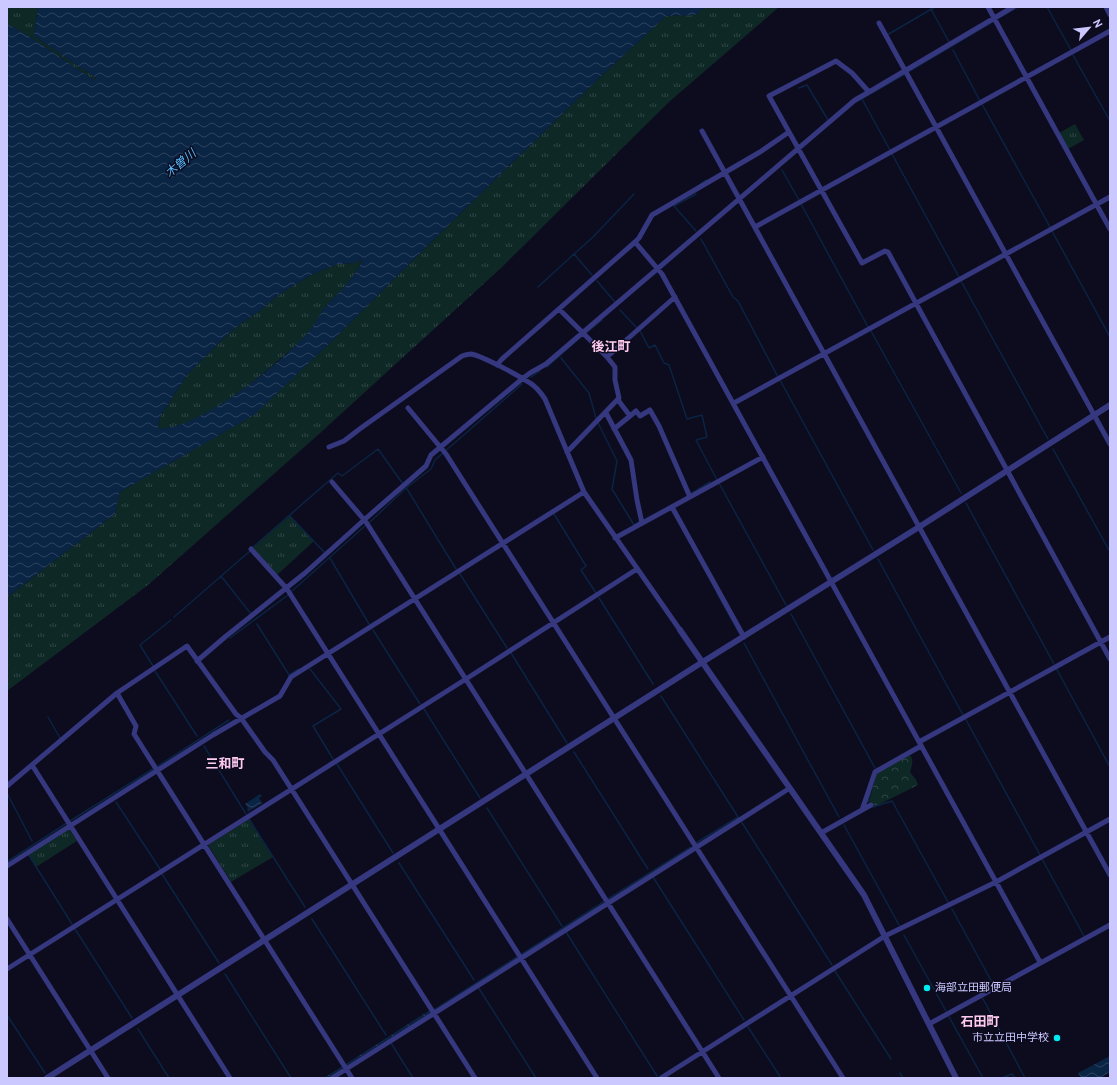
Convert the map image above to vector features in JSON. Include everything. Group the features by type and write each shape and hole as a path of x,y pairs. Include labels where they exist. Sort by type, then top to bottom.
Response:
{"street":[{"path":"988,7 1110,229"},
{"path":"198,661 225,637 306,573 426,466 431,455 443,450 522,379 546,364 855,100 995,20 1013,7"},
{"path":"1106,7 1110,15"},
{"path":"878,23 1110,444"},
{"path":"755,227 1110,31"},
{"path":"869,92 852,73 836,61 769,96 862,263 886,251 1110,659"},
{"path":"702,131 1110,875"},
{"path":"497,365 559,308 635,242 639,238 652,215 770,146 789,132"},
{"path":"734,403 1110,197"},
{"path":"635,242 658,268 675,297 1040,962"},
{"path":"607,356 675,297"},
{"path":"559,308 607,356 615,367 618,400 630,416"},
{"path":"329,447 344,441 462,356 472,354 497,365 539,390 546,399 584,492 864,896 956,1078"},
{"path":"567,452 618,400"},
{"path":"47,1078 1110,405"},
{"path":"408,408 443,450 843,1078"},
{"path":"614,429 636,410 640,416 650,410 659,426 690,497"},
{"path":"606,413 631,460 642,523"},
{"path":"616,538 763,457"},
{"path":"332,482 364,520 719,1078"},
{"path":"7,866 69,823 241,718 280,696 292,677 584,492"},
{"path":"672,507 744,637"},
{"path":"251,548 287,589 597,1078"},
{"path":"7,969 466,679 637,569"},
{"path":"862,810 875,772 1010,692 1110,637"},
{"path":"7,786 117,693 187,646 236,714 241,718 265,752 273,760 292,788 475,1078"},
{"path":"117,693 136,726 134,734 352,1078"},
{"path":"32,765 230,1078"},
{"path":"332,1078 345,1067 521,958 607,901 790,788"},
{"path":"821,833 871,805"},
{"path":"661,1078 885,936 996,882 1110,820"},
{"path":"7,919 108,1078"},
{"path":"929,1024 1110,925"}],"green space":[{"path":"7,7 38,7 34,36 96,78 94,80 27,35 7,24"},
{"path":"705,7 779,7 669,102 501,268 319,434 148,585 7,691 7,597 115,514 120,492 254,414 335,338 599,78 666,16 695,15"},
{"path":"1075,124 1084,140 1068,149 1059,133"},
{"path":"360,260 362,261 356,273 324,308 310,331 299,343 267,371 223,404 207,413 191,421 159,429 158,427 161,414 189,373 228,334 283,292 313,274 338,264 355,263"},
{"path":"290,516 314,541 277,575 253,547"},
{"path":"910,755 912,765 910,772 918,785 874,807 873,803 869,802 877,772"},
{"path":"249,819 273,857 231,882 208,845"},
{"path":"69,829 77,841 36,867 28,854"}],"water":[{"name":"木曽川","path":"38,7 705,7 695,15 666,16 599,78 335,338 254,415 120,492 115,514 7,597 7,24 27,35 94,80 96,78 34,36","holes":["360,260 362,261 351,279 324,308 311,329 280,360 261,376 240,392 196,418 176,426 159,429 158,426 161,414 189,373 228,334 283,292 313,274 338,264 355,263"]},
{"path":"260,794 262,796 259,798 262,803 248,812 248,808 245,804"},
{"path":"430,1010 431,1012 327,1078 324,1078"},
{"path":"1110,1056 1110,1072 1100,1078 1081,1078 1078,1073"}],"waterway":[{"path":"887,35 935,7"},
{"path":"997,19 1018,7"},
{"path":"1047,7 1071,50"},
{"path":"931,9 949,42"},
{"path":"908,72 994,21"},
{"path":"953,50 980,101"},
{"path":"1073,55 1110,121"},
{"path":"856,102 905,74"},
{"path":"799,88 807,85 828,120"},
{"path":"862,99 890,150"},
{"path":"982,104 1050,227"},
{"path":"892,154 959,277"},
{"path":"782,170 799,200"},
{"path":"696,187 706,180"},
{"path":"574,254 593,237 634,194"},
{"path":"696,194 674,206 696,231"},
{"path":"801,204 868,327"},
{"path":"1052,231 1110,337"},
{"path":"701,239 733,297 738,301 778,377"},
{"path":"538,287 574,254 592,275"},
{"path":"597,281 615,302"},
{"path":"961,281 1048,439"},
{"path":"620,310 637,328"},
{"path":"586,333 602,320"},
{"path":"640,331 649,348 655,345 664,363 669,365 687,419 702,415 707,437 696,440 717,480"},
{"path":"871,331 961,493"},
{"path":"547,367 583,335"},
{"path":"561,358 589,393 596,418"},
{"path":"531,377 540,371"},
{"path":"780,380 873,550"},
{"path":"370,522 406,488 431,469 435,460 522,384"},
{"path":"598,423 617,461 612,489 634,525 640,521"},
{"path":"253,547 338,473 342,476 378,449 403,484"},
{"path":"1053,449 1110,552"},
{"path":"692,493 710,482"},
{"path":"719,483 786,605"},
{"path":"407,489 456,569"},
{"path":"966,503 1054,664"},
{"path":"554,514 586,566 581,570 596,593"},
{"path":"290,516 325,553"},
{"path":"292,591 366,525"},
{"path":"174,617 250,551"},
{"path":"330,558 369,624"},
{"path":"878,559 963,715"},
{"path":"460,574 507,648"},
{"path":"221,576 251,614"},
{"path":"717,593 739,633"},
{"path":"230,638 288,595"},
{"path":"599,598 653,684"},
{"path":"791,614 875,768"},
{"path":"153,666 140,645 171,620"},
{"path":"257,624 289,675 299,669"},
{"path":"373,630 420,704"},
{"path":"744,643 839,817"},
{"path":"511,653 567,743"},
{"path":"1056,668 1110,767"},
{"path":"310,669 341,709 313,726 333,759"},
{"path":"155,671 197,736"},
{"path":"661,696 738,817 696,843"},
{"path":"424,709 480,798"},
{"path":"48,717 60,738"},
{"path":"965,718 1040,855"},
{"path":"158,766 229,720"},
{"path":"204,746 246,814"},
{"path":"574,752 648,869"},
{"path":"337,764 393,853"},
{"path":"70,821 153,769"},
{"path":"868,802 872,787"},
{"path":"7,793 32,841"},
{"path":"873,807 892,801 948,902"},
{"path":"116,802 160,869"},
{"path":"487,808 562,926"},
{"path":"249,819 305,907"},
{"path":"741,821 832,965"},
{"path":"7,862 67,823"},
{"path":"844,825 899,925"},
{"path":"608,899 691,847"},
{"path":"28,854 72,924"},
{"path":"1042,859 1084,936"},
{"path":"399,863 474,980"},
{"path":"162,874 219,963"},
{"path":"653,877 744,1020"},
{"path":"522,954 605,901"},
{"path":"952,909 994,986"},
{"path":"312,919 386,1035"},
{"path":"75,929 132,1018"},
{"path":"566,932 657,1076"},
{"path":"904,935 946,1011"},
{"path":"434,1010 517,957"},
{"path":"835,971 891,1059"},
{"path":"225,974 291,1078"},
{"path":"478,987 536,1078"},
{"path":"982,997 1025,1078"},
{"path":"7,1015 45,1073"},
{"path":"948,1015 983,1078"},
{"path":"748,1027 781,1078"},
{"path":"138,1029 169,1078"},
{"path":"391,1043 413,1078"},
{"path":"900,1073 903,1078"},
{"path":"1002,1078 1012,1074 1015,1078"}],"place":[{"name":"海部立田郵便局","path":"927,988"},
{"name":"市立立田中学校","path":"1057,1038"}],"district":[{"name":"後江町","path":"611,348"},
{"name":"三和町","path":"225,765"},
{"name":"石田町","path":"980,1023"}]}
